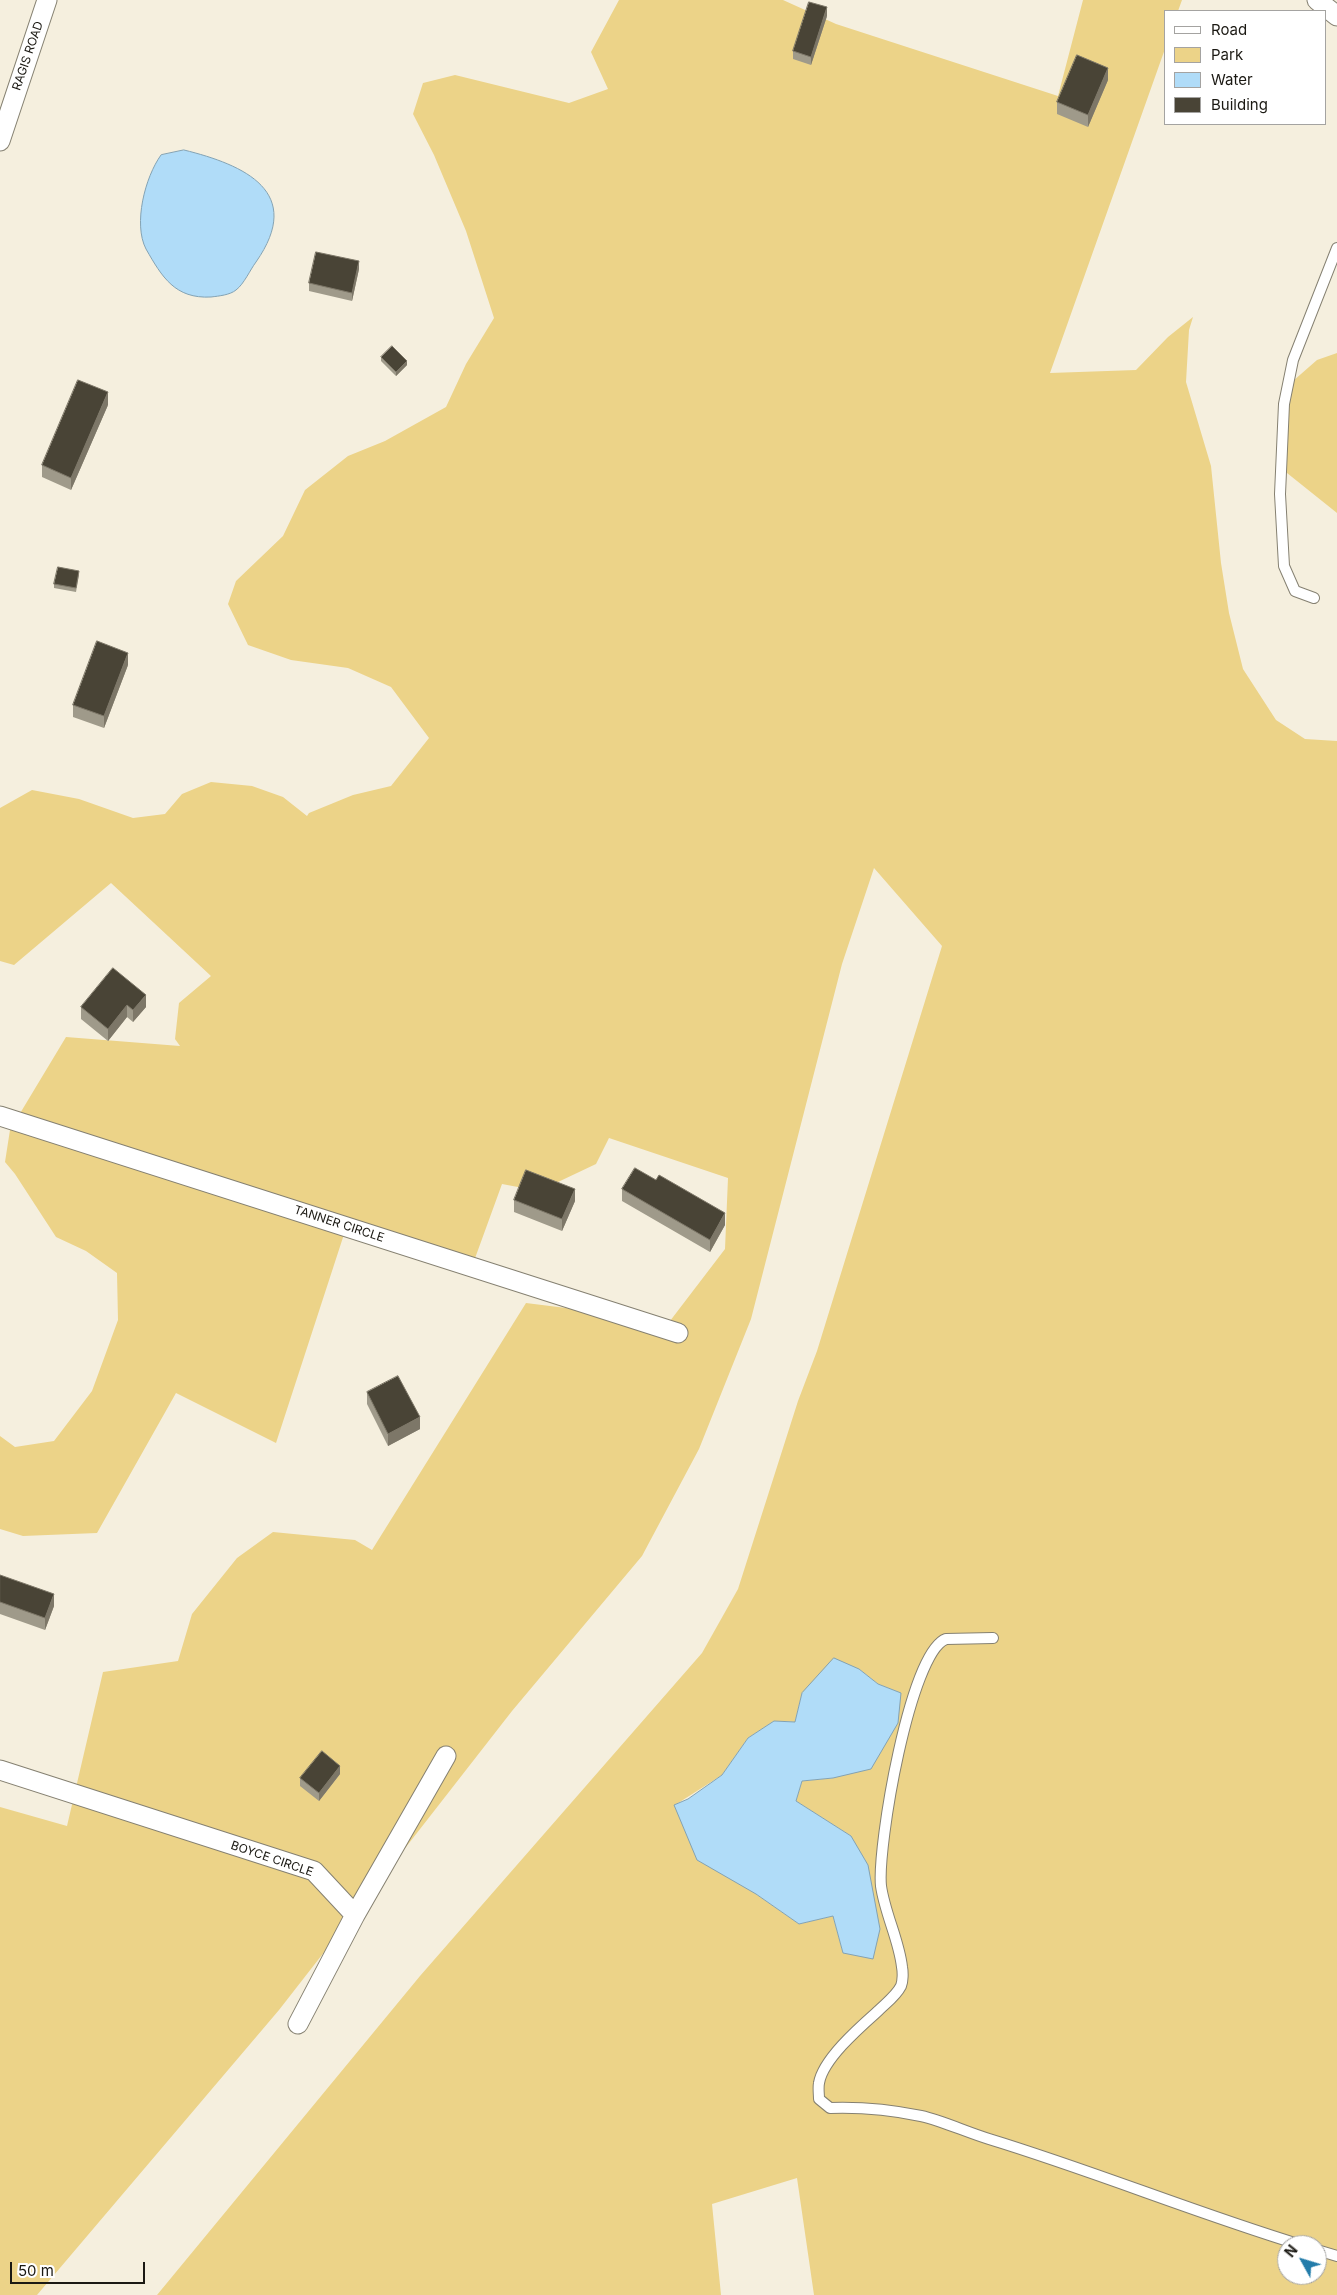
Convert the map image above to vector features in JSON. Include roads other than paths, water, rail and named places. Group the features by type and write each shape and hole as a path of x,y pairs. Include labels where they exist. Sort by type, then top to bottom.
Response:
{"street":[{"name":"RAGIS ROAD","path":"0,141 47,0"},
{"path":"1317,0 1337,16"},
{"name":"TANNER CIRCLE","path":"0,1116 678,1333"},
{"path":"298,2024 355,1915 446,1756"},
{"name":"BOYCE CIRCLE","path":"0,1770 314,1871 355,1915"}],"lane":[{"path":"1314,598 1295,591 1284,566 1280,494 1284,404 1293,360 1337,248"},
{"path":"993,1638 946,1639 940,1641 935,1646 926,1664 912,1700 893,1774 881,1854 881,1886 902,1968 902,1984 896,1994 859,2028 829,2062 819,2082 819,2098 830,2108 852,2107 921,2116 1062,2162 1277,2238"}],"water":[{"path":"184,150 228,164 247,174 261,185 271,200 274,217 269,238 242,284 234,292 228,294 199,297 179,290 158,269 142,239 141,214 143,201 155,164 161,155"},
{"path":"834,1658 859,1669 878,1684 901,1693 898,1723 871,1769 833,1778 802,1781 796,1801 851,1836 868,1865 880,1929 873,1959 843,1953 833,1916 799,1924 756,1894 697,1860 674,1805 688,1799 722,1775 748,1738 774,1721 795,1722 802,1693"}]}
